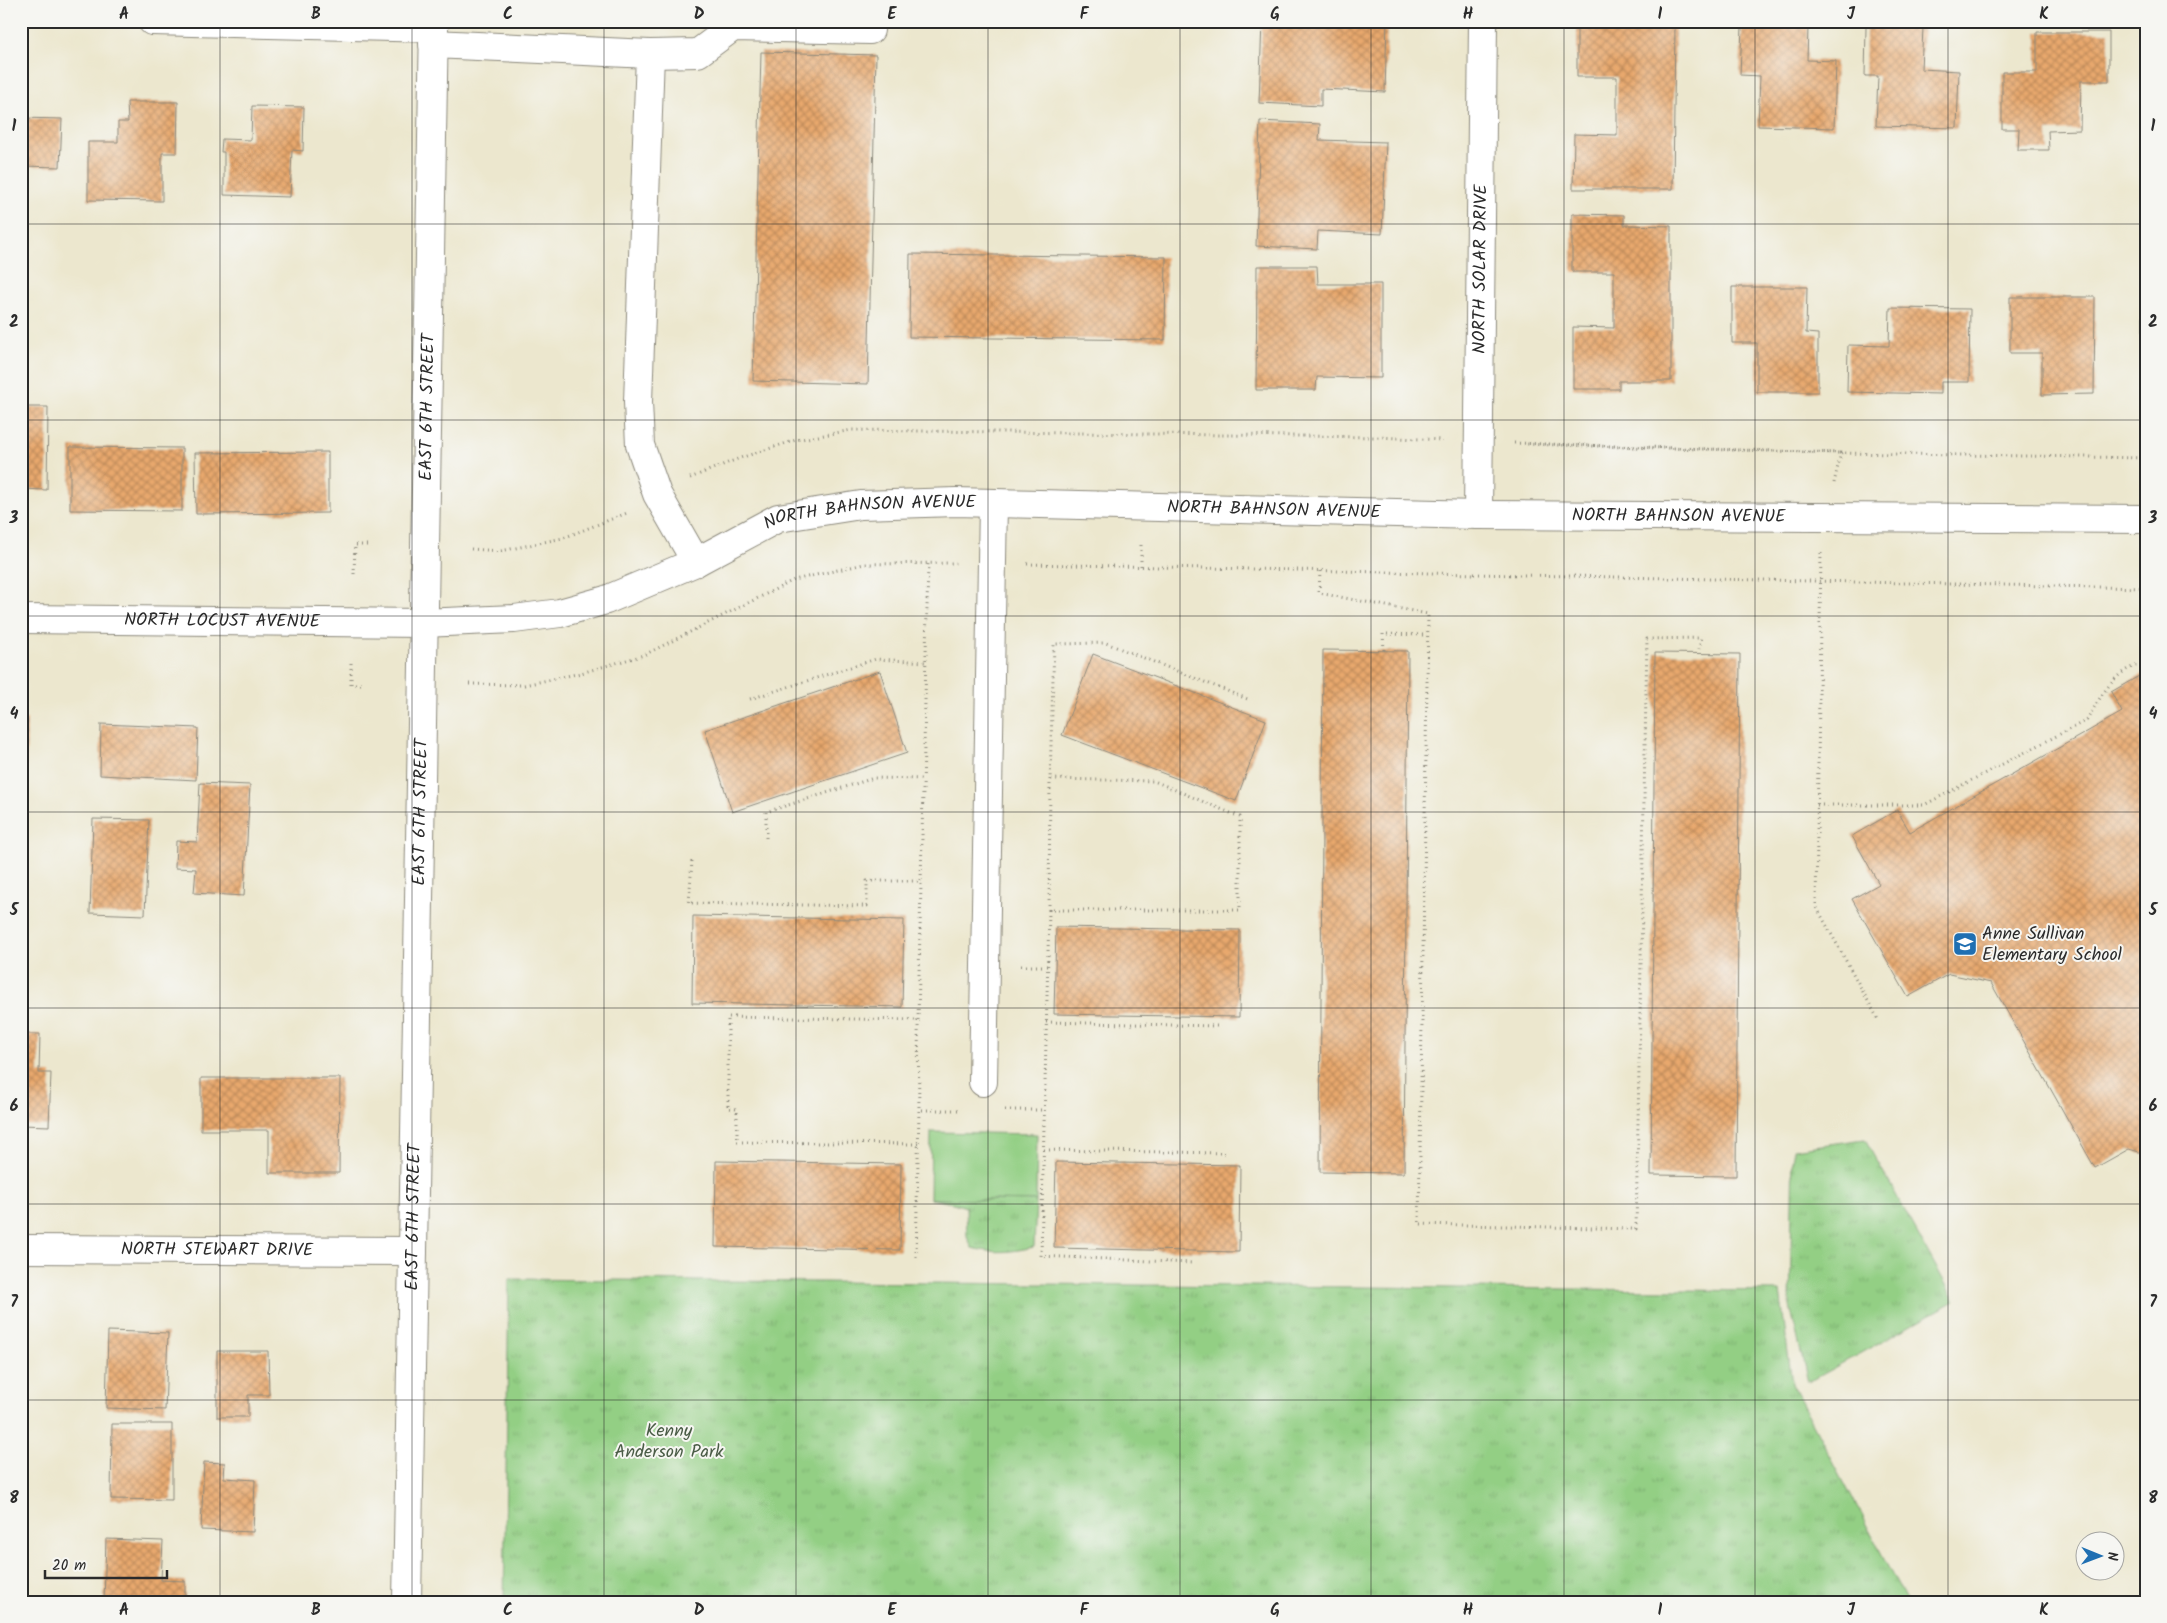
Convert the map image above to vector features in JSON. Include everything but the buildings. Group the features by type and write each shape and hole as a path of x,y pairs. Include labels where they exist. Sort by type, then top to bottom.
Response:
{"street":[{"path":"152,21 434,31 650,54 698,52 733,27 870,30 870,21"},
{"name":"NORTH SOLAR DRIVE","path":"1478,515 1483,21"},
{"name":"EAST 6TH STREET","path":"407,1602 434,31"},
{"path":"650,54 638,402 640,445 657,494 696,562"},
{"name":"NORTH BAHNSON AVENUE","path":"423,623 514,619 560,613 606,600 696,562 778,518 861,505 956,502 1478,515 2146,520"},
{"path":"983,1082 993,503"},
{"name":"NORTH LOCUST AVENUE","path":"21,619 423,623"},
{"name":"NORTH STEWART DRIVE","path":"21,1249 413,1251"}],"path":[{"path":"471,550 501,550 563,538 628,513 657,494 740,458 796,440 852,430 1007,434"},
{"path":"1841,453 2146,458"},
{"path":"354,574 355,545 368,545"},
{"path":"916,1257 919,1110 918,1020 928,563"},
{"path":"1320,571 1319,593 1428,614 1419,1224 1636,1229 1647,639 1701,638 1700,649"},
{"path":"1428,574 2146,588"},
{"path":"1820,582 1816,906 1879,1021"},
{"path":"1384,650 1383,634 1427,634"},
{"path":"1193,1263 1041,1256 1054,644 1106,643 1250,700"},
{"path":"750,699 876,659 925,662"},
{"path":"351,663 351,684 364,684"},
{"path":"1817,805 1924,805 2087,720 2098,700 2117,676 2140,664 2146,665"},
{"path":"766,838 766,812 874,778 923,779"},
{"path":"1049,910 1240,910 1240,817 1154,781 1050,779"},
{"path":"692,861 689,903 867,906 867,881 922,881"},
{"path":"918,1020 728,1017 728,1108 737,1109 737,1142 918,1144"},
{"path":"1046,1022 1217,1026"},
{"path":"919,1110 967,1110"},
{"path":"996,1110 1045,1110"},
{"path":"1044,1150 1226,1153"}],"green space":[{"path":"931,1132 1037,1134 1036,1201 930,1199"},
{"path":"1865,1139 1955,1301 1808,1382 1790,1306 1793,1149"},
{"path":"930,1199 1036,1201 1034,1247 1003,1252 972,1248 967,1237 966,1207"},
{"name":"Kenny Anderson Park","path":"509,1279 1780,1291 1792,1384 1907,1602 504,1602"}],"place":[{"name":"Anne Sullivan Elementary School","path":"1965,944"}]}
